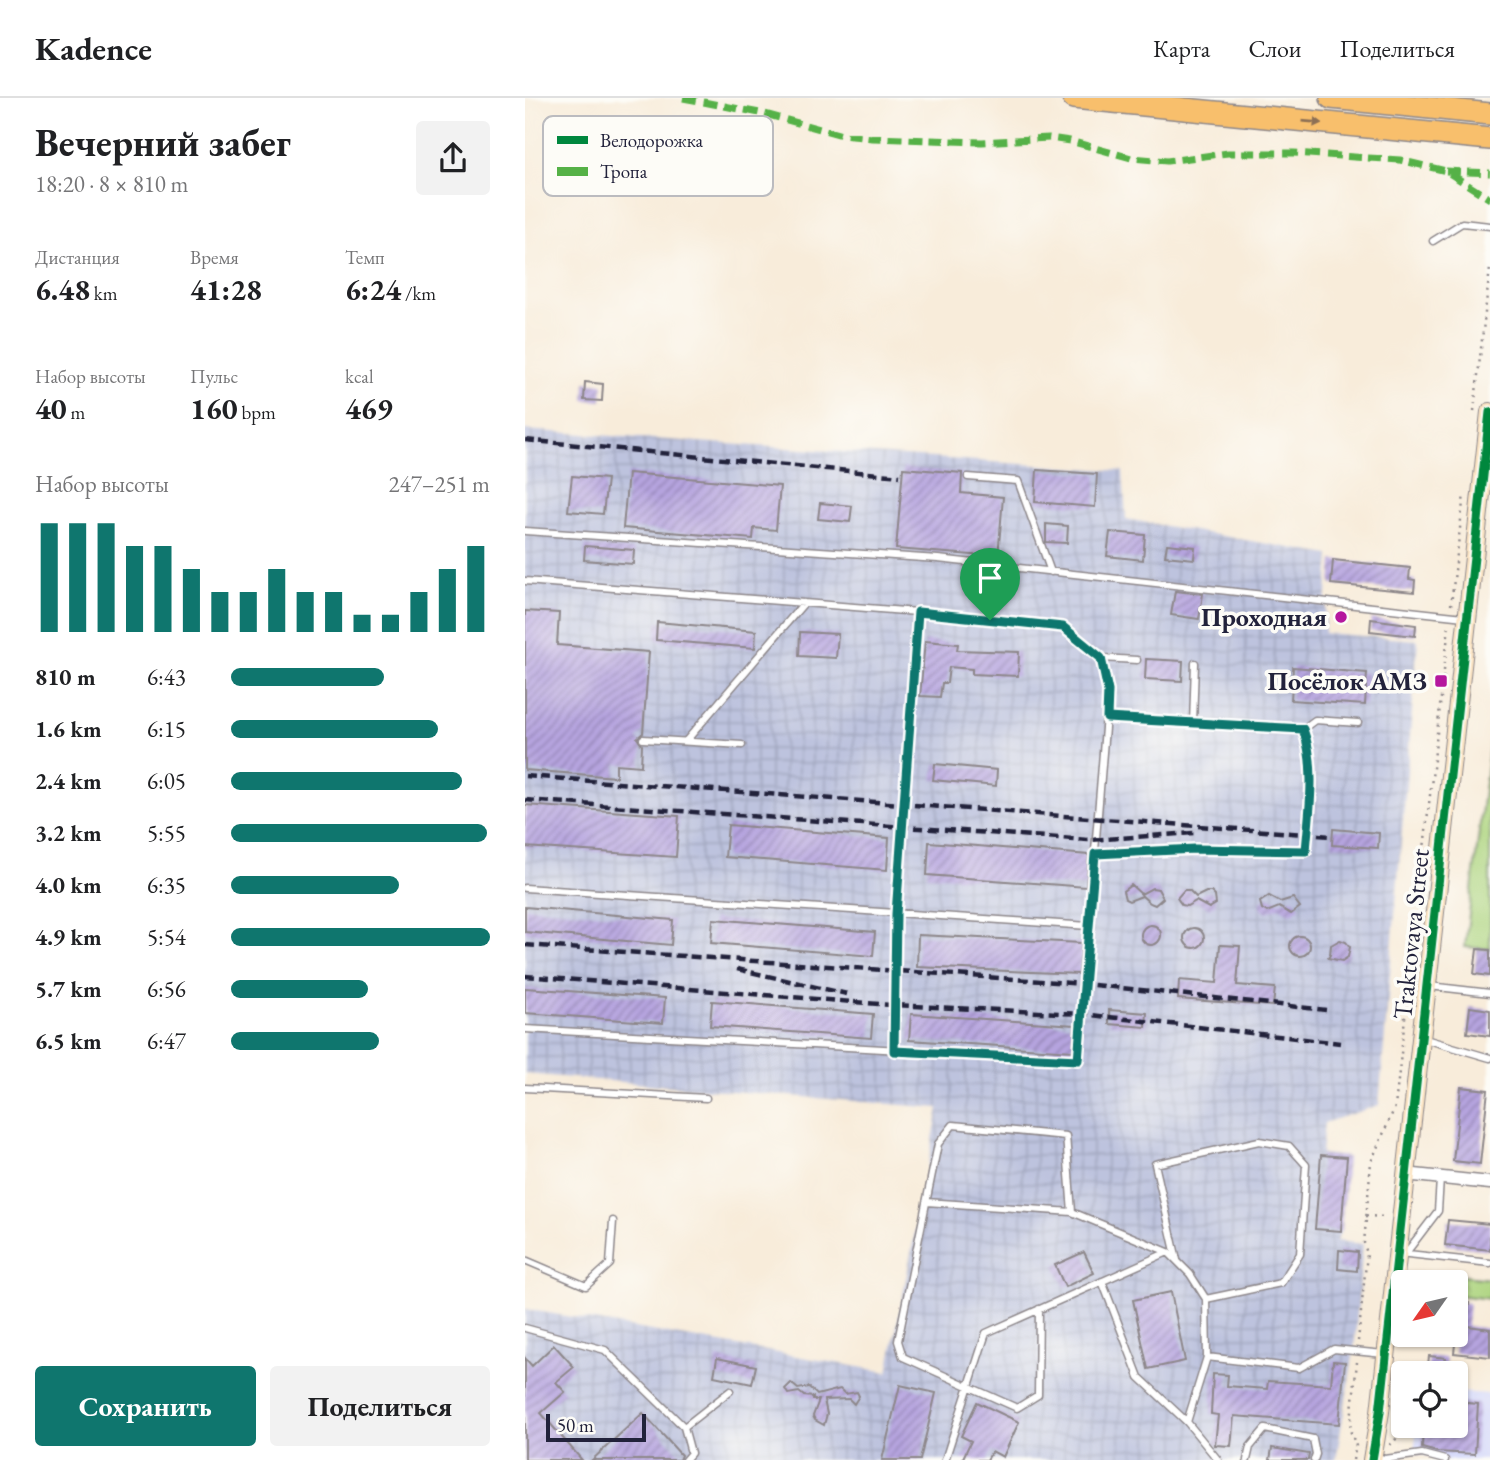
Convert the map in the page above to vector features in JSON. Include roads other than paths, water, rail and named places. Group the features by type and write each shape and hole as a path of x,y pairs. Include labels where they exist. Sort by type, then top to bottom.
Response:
{"main road":[{"path":"1073,98 1490,139"},
{"path":"1331,98 1490,114"}],"street":[{"name":"Traktovaya Street","path":"1372,1458 1401,1253 1405,1174 1427,986 1459,616 1482,414"},
{"path":"1405,1174 1490,1183"}],"lane":[{"path":"1433,241 1462,223 1490,226"},
{"path":"968,477 1018,481 1051,572"},
{"path":"525,531 937,559 1459,616"},
{"path":"525,581 918,612 1063,627 1101,658 1137,660"},
{"path":"686,741 804,603"},
{"path":"894,1051 896,914 918,612"},
{"path":"525,1029 1078,1060 1107,718 1108,691 1101,658"},
{"path":"1193,724 1195,663"},
{"path":"1107,718 1303,729 1315,720 1358,723"},
{"path":"1095,854 1195,849 1306,851 1311,779 1309,746 1303,729"},
{"path":"643,739 742,745"},
{"path":"525,888 1089,926"},
{"path":"1427,986 1490,993"},
{"path":"1420,1037 1490,1058"},
{"path":"525,1088 706,1098"},
{"path":"1038,1309 1038,1395 1017,1408 903,1357 898,1341 937,1144 953,1125 1066,1136 1072,1212"},
{"path":"1178,1262 1155,1164 1259,1141 1289,1146 1306,1165 1300,1254 1281,1283 1206,1299"},
{"path":"1401,1253 1438,1211 1440,1177"},
{"path":"926,1202 1072,1212 1168,1252 1190,1273 1206,1299 1207,1357 1187,1423"},
{"path":"525,1260 586,1286 610,1264 613,1220"},
{"path":"945,1460 986,1333 1168,1252"},
{"path":"1401,1253 1490,1264"},
{"path":"1102,1281 1139,1377 1187,1423 1218,1460"},
{"path":"525,1328 605,1349 684,1427 691,1452 685,1460"},
{"path":"1207,1357 1299,1367 1334,1349 1385,1354"},
{"path":"684,1427 730,1391"},
{"path":"1247,1460 1250,1447 1265,1429 1314,1439 1314,1460"},
{"path":"1372,1458 1422,1454 1445,1460"}],"railway":[{"path":"525,440 900,476"},
{"path":"525,776 1332,836"},
{"path":"525,800 1088,840 1195,833"},
{"path":"525,945 1085,984 1326,1010"},
{"path":"737,969 847,994"},
{"path":"525,976 891,1005 1082,1014 1340,1043"}],"place":[{"name":"Проходная","path":"1341,617"},
{"name":"Посёлок АМЗ","path":"1441,681"}]}
